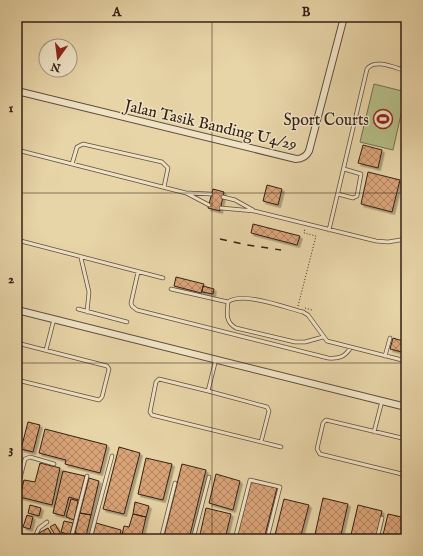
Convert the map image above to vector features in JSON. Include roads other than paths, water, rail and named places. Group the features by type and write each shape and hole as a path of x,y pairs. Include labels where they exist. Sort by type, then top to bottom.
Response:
{"street":[{"name":"Jalan Tasik Banding U4/29","path":"17,91 296,160 307,155 309,151 344,17"},
{"path":"17,310 406,407"}],"lane":[{"path":"329,230 367,69 374,64 406,71"},
{"path":"72,164 77,147 83,144 162,162 168,168 164,187"},
{"path":"17,150 186,193 209,205"},
{"path":"338,194 355,198 358,189 360,174 344,169"},
{"path":"186,193 211,194"},
{"path":"223,197 235,200 254,211"},
{"path":"221,208 254,211 376,241 388,242 406,239"},
{"path":"17,240 81,258 163,278"},
{"path":"81,258 89,292 87,312"},
{"path":"138,272 131,303 137,310 328,358 342,357 347,354 351,347"},
{"path":"171,289 228,302 234,298 246,298 303,312 308,315 327,341 406,361"},
{"path":"228,302 227,318 231,325 236,328 295,342 305,342 323,337"},
{"path":"78,309 127,322"},
{"path":"46,350 54,319"},
{"path":"386,356 390,338"},
{"path":"17,343 108,367 109,371 101,399 97,400 17,380"},
{"path":"208,392 216,359"},
{"path":"261,442 269,411 268,407 159,380 156,382 150,412 152,415 261,442 282,447"},
{"path":"374,432 382,401"},
{"path":"406,439 326,420 323,423 317,452 406,475"},
{"path":"90,539 112,456"},
{"path":"17,523 19,504 17,490 25,459 30,457 54,464"},
{"path":"71,539 87,476"},
{"path":"193,539 209,477"},
{"path":"235,539 250,480 280,487 267,539"},
{"path":"161,539 175,483"},
{"path":"377,539 382,518"},
{"path":"34,539 39,528 47,522"}],"railway":[{"path":"220,239 281,250"}],"place":[{"name":"Sport Courts","path":"383,119"}]}
